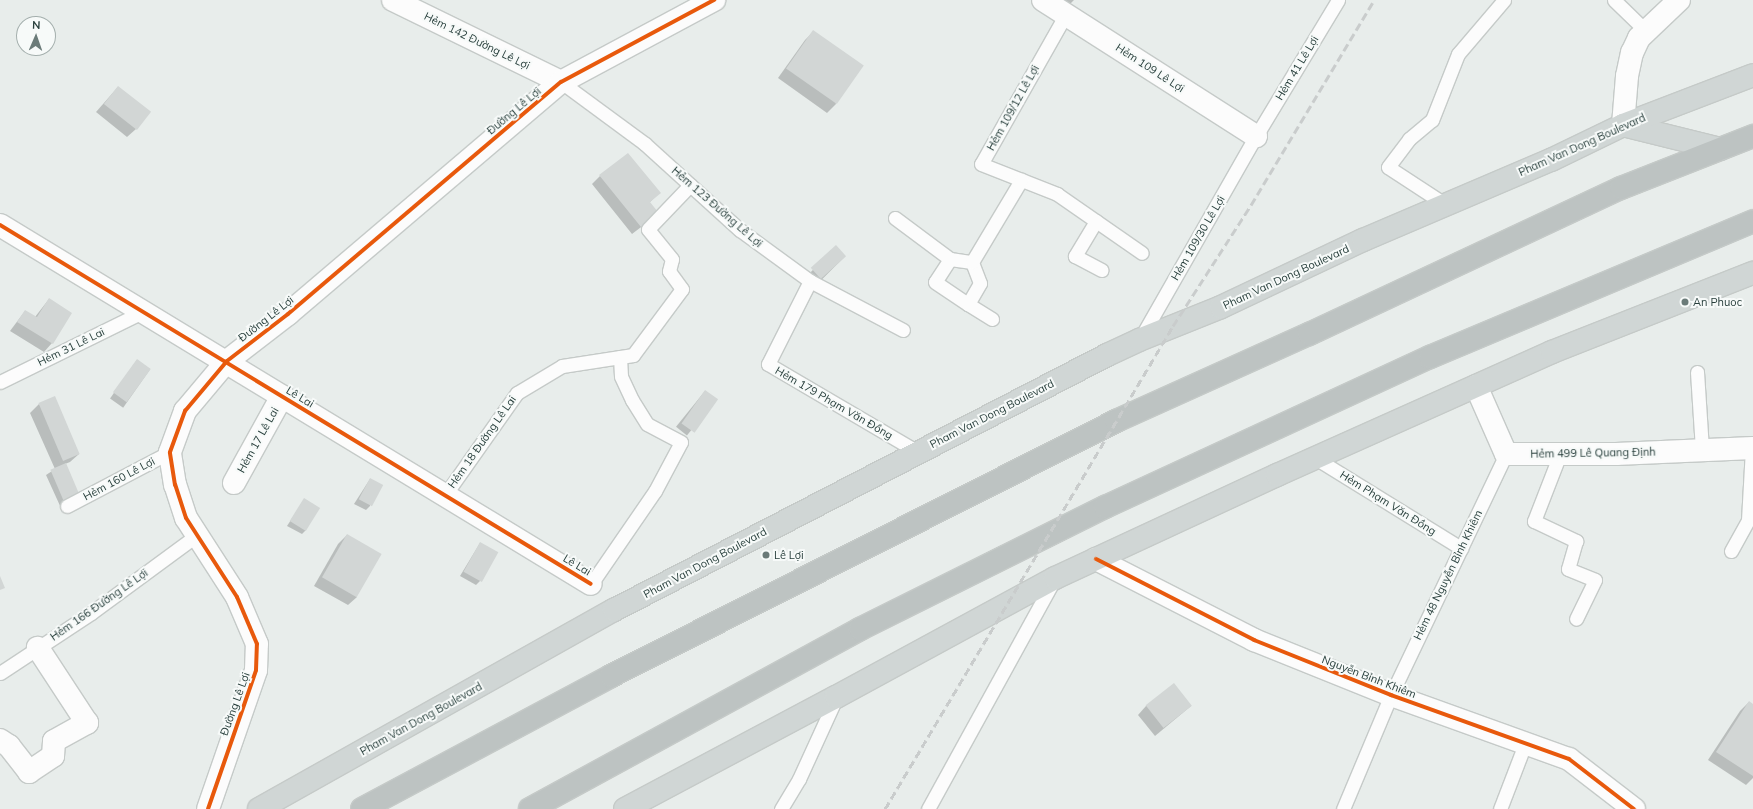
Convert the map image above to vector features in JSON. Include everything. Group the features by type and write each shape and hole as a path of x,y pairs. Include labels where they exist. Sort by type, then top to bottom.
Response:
{"highway":[{"path":"362,809 611,676 1116,421 1309,334 1621,188 1753,136"},
{"path":"530,809 860,629 1105,507 1430,357 1753,221"}],"main road":[{"name":"Pham Van Dong Boulevard","path":"259,809 614,610 918,452 1139,340 1221,307 1363,240 1550,160 1624,125 1753,74"},
{"path":"1624,125 1720,149"},
{"path":"625,809 1055,578 1315,458 1552,352 1753,273"}],"street":[{"name":"Hẻm 142 Đường Lê Lợi","path":"393,0 562,82"},
{"name":"Đường Lê Lợi","path":"208,809 256,670 257,644 237,597 186,518 177,491 170,452 185,411 227,361 288,314 562,82 714,0"},
{"name":"Hẻm 109 Lê Lợi","path":"1043,0 1256,136"},
{"path":"1624,125 1627,76 1632,53 1639,38 1679,0"},
{"name":"Lê Lai","path":"0,225 142,312 227,361 591,584"},
{"path":"1476,386 1506,454"},
{"name":"Hẻm 17 Lê Lai","path":"234,483 282,396"},
{"name":"Hẻm 499 Lê Quang Định","path":"1506,454 1616,454 1702,449 1752,448"},
{"name":"Nguyễn Bỉnh Khiêm","path":"1096,559 1254,640 1391,695 1570,759 1634,809"},
{"path":"0,740 9,746 29,772 53,756 54,741 87,723 38,648"}],"lane":[{"name":"Hẻm 41 Lê Lợi","path":"1256,136 1338,0"},
{"path":"1446,205 1388,168 1409,139 1432,120 1458,54 1504,0"},
{"path":"1614,0 1646,31"},
{"name":"Hẻm 109/12 Lê Lợi","path":"1066,14 981,164 1057,194 1142,253"},
{"name":"Hẻm 123 Đường Lê Lợi","path":"562,82 644,144 740,230 810,282 903,330"},
{"name":"Hẻm 109/30 Lê Lợi","path":"1139,340 1256,136"},
{"path":"972,262 1021,180"},
{"name":"Hẻm 18 Đường Lê Lai","path":"445,495 517,393 562,366 633,355 682,289 669,271 672,259 648,229 690,185"},
{"path":"895,218 950,259 972,262"},
{"path":"1096,221 1075,256 1101,270"},
{"path":"950,259 935,282 992,319"},
{"path":"968,304 980,283 972,262"},
{"name":"Hẻm 179 Phạm Văn Đồng","path":"810,282 768,364 918,452"},
{"name":"Hẻm 31 Lê Lai","path":"0,382 142,312"},
{"path":"591,584 655,492 681,442 647,424 632,400 621,376 620,357"},
{"path":"1697,372 1702,449"},
{"path":"1731,551 1748,520 1752,448"},
{"name":"Hẻm 160 Lê Lợi","path":"67,506 170,452"},
{"name":"Hẻm 48 Nguyễn Bỉnh Khiêm","path":"1343,809 1391,695 1506,454"},
{"path":"1560,454 1534,521 1576,541 1568,569 1595,580 1576,619"},
{"name":"Hẻm Phạm Văn Đồng","path":"1315,458 1461,548"},
{"name":"Hẻm 166 Đường Lê Lợi","path":"0,673 91,613 197,535"},
{"path":"928,809 1055,578"},
{"path":"781,809 799,779 836,697"},
{"path":"1500,809 1525,744"}],"building":[{"path":"813,30 864,66 837,104 786,69"},
{"path":"118,86 151,112 137,130 104,104"},
{"path":"628,153 661,193 650,202 658,212 641,227 599,175"},
{"path":"836,245 846,256 821,279 811,268"},
{"path":"49,298 72,313 53,344 17,322 25,310 37,317"},
{"path":"137,359 151,369 127,402 113,392"},
{"path":"705,390 718,399 695,433 681,424"},
{"path":"55,396 80,454 63,461 38,403"},
{"path":"66,463 81,498 65,505 50,470"},
{"path":"370,478 383,485 372,506 359,499"},
{"path":"304,498 320,508 306,531 290,521"},
{"path":"347,534 382,554 357,597 322,577"},
{"path":"480,542 498,552 482,582 464,572"},
{"path":"0,576 5,588 0,590"},
{"path":"1174,683 1192,706 1163,728 1146,705"},
{"path":"1749,701 1753,704 1753,776 1716,752"}],"railway":[{"path":"885,809 1173,326 1251,205 1374,0"}],"cycle path":[{"path":"208,809 256,670 257,644 237,597 186,518 175,485 170,452 185,411 227,361 288,314 561,82 714,0"},
{"path":"0,225 591,584"},
{"path":"1096,559 1254,640 1391,695 1569,759 1634,809"}],"place":[{"name":"An Phuoc","path":"1685,302"},
{"name":"Lê Lợi","path":"766,555"}]}
